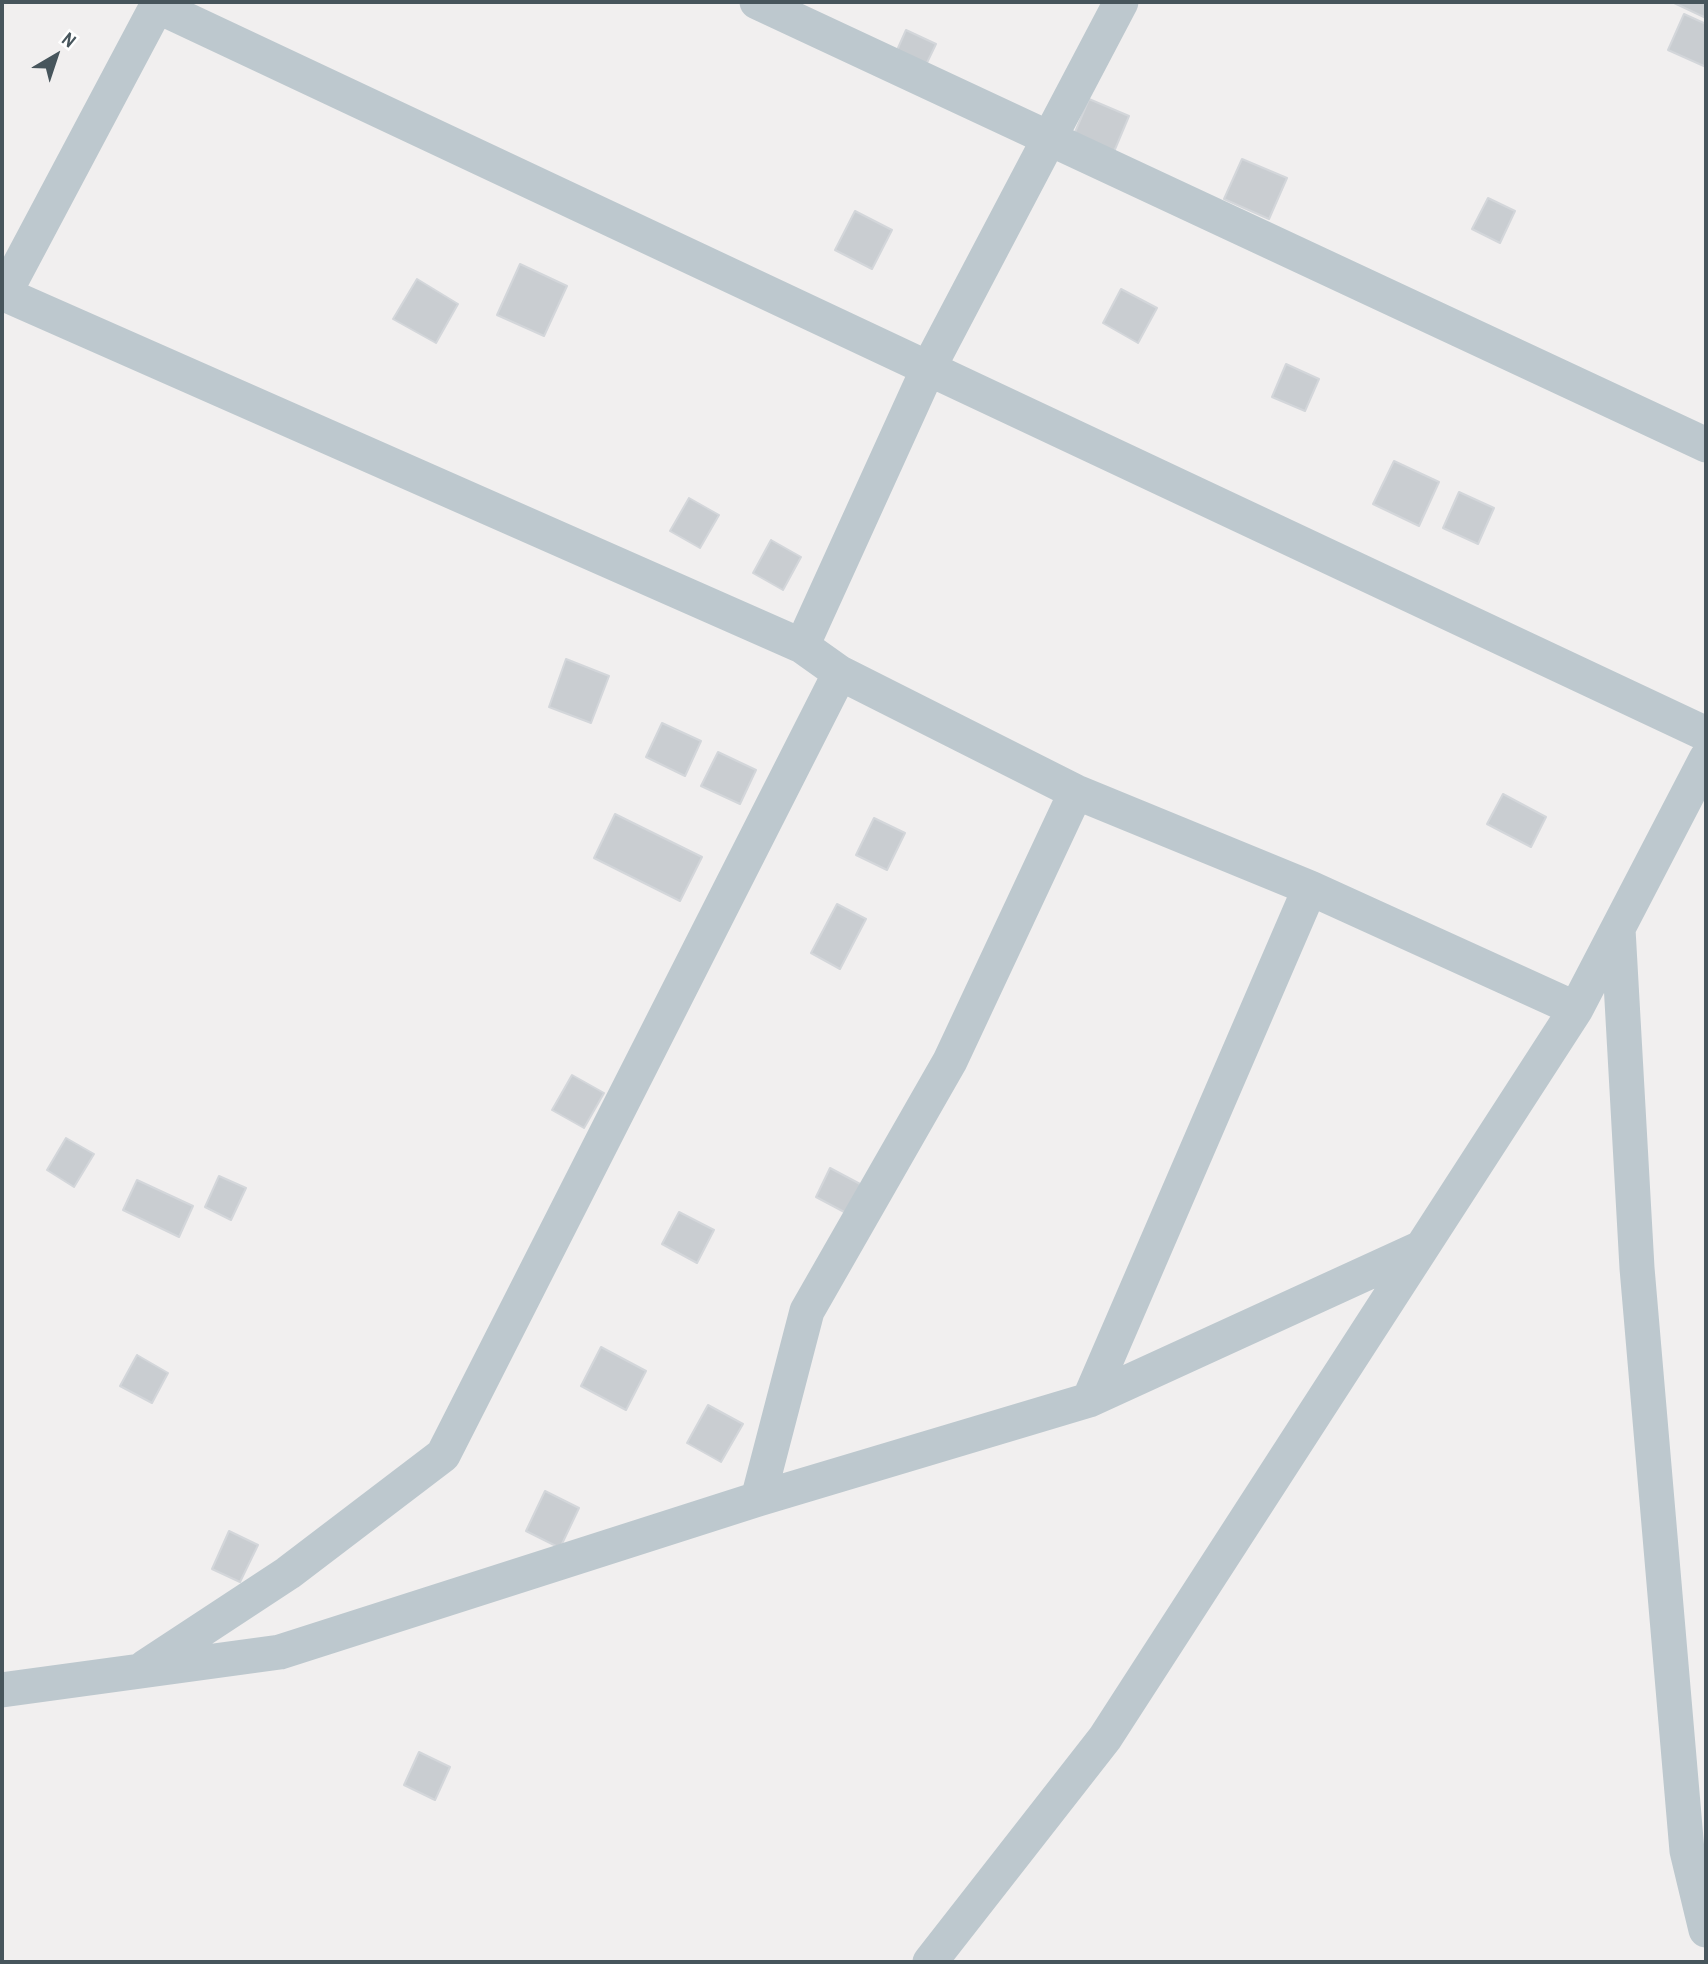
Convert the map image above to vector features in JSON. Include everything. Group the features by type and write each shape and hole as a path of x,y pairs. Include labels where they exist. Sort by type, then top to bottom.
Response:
{"street":[{"path":"757,2 1706,445"},
{"path":"802,646 928,369 1048,136 1121,2"},
{"path":"1576,1009 1310,888 1076,792 840,673 802,646 4,293 158,4 1706,734"},
{"path":"138,1671 288,1573 443,1455 840,673"},
{"path":"930,1962 1105,1738 1576,1009 1706,759"},
{"path":"758,1499 807,1311 950,1061 1076,792"},
{"path":"1089,1400 1310,888"},
{"path":"1618,929 1637,1268 1687,1851 1706,1930"},
{"path":"2,1690 280,1652 758,1499 1089,1400 1421,1248"}],"building":[{"path":"1672,2 1706,2 1706,18"},
{"path":"1684,14 1706,24 1706,67 1668,50"},
{"path":"906,30 936,44 923,71 894,57"},
{"path":"1089,99 1129,116 1113,154 1073,137"},
{"path":"1242,159 1287,178 1269,219 1224,199"},
{"path":"1488,198 1515,211 1500,243 1472,229"},
{"path":"855,211 892,230 872,269 835,250"},
{"path":"520,264 567,286 544,336 497,315"},
{"path":"417,279 458,304 436,343 393,319"},
{"path":"1121,289 1157,308 1138,343 1103,323"},
{"path":"1286,364 1319,379 1305,411 1272,397"},
{"path":"1394,461 1439,482 1419,526 1373,504"},
{"path":"1459,492 1494,508 1478,544 1443,528"},
{"path":"689,498 719,515 700,548 670,531"},
{"path":"771,540 801,557 783,590 753,573"},
{"path":"566,659 609,676 591,723 549,707"},
{"path":"662,723 701,741 685,776 646,757"},
{"path":"718,752 756,770 740,804 701,786"},
{"path":"1503,794 1546,817 1531,847 1487,824"},
{"path":"615,814 702,857 680,901 594,858"},
{"path":"874,818 905,833 887,870 856,855"},
{"path":"837,904 866,919 840,969 811,953"},
{"path":"572,1075 604,1093 584,1128 552,1110"},
{"path":"66,1138 94,1154 74,1187 47,1170"},
{"path":"830,1168 862,1185 848,1214 816,1197"},
{"path":"219,1176 246,1188 231,1220 205,1207"},
{"path":"137,1180 193,1206 179,1237 123,1210"},
{"path":"679,1212 714,1230 697,1263 662,1244"},
{"path":"601,1347 646,1371 626,1410 581,1386"},
{"path":"137,1355 168,1373 152,1403 120,1386"},
{"path":"708,1405 743,1424 721,1462 687,1443"},
{"path":"545,1491 579,1508 560,1548 526,1531"},
{"path":"229,1531 258,1545 240,1582 212,1569"},
{"path":"419,1752 450,1767 435,1800 404,1785"}]}
